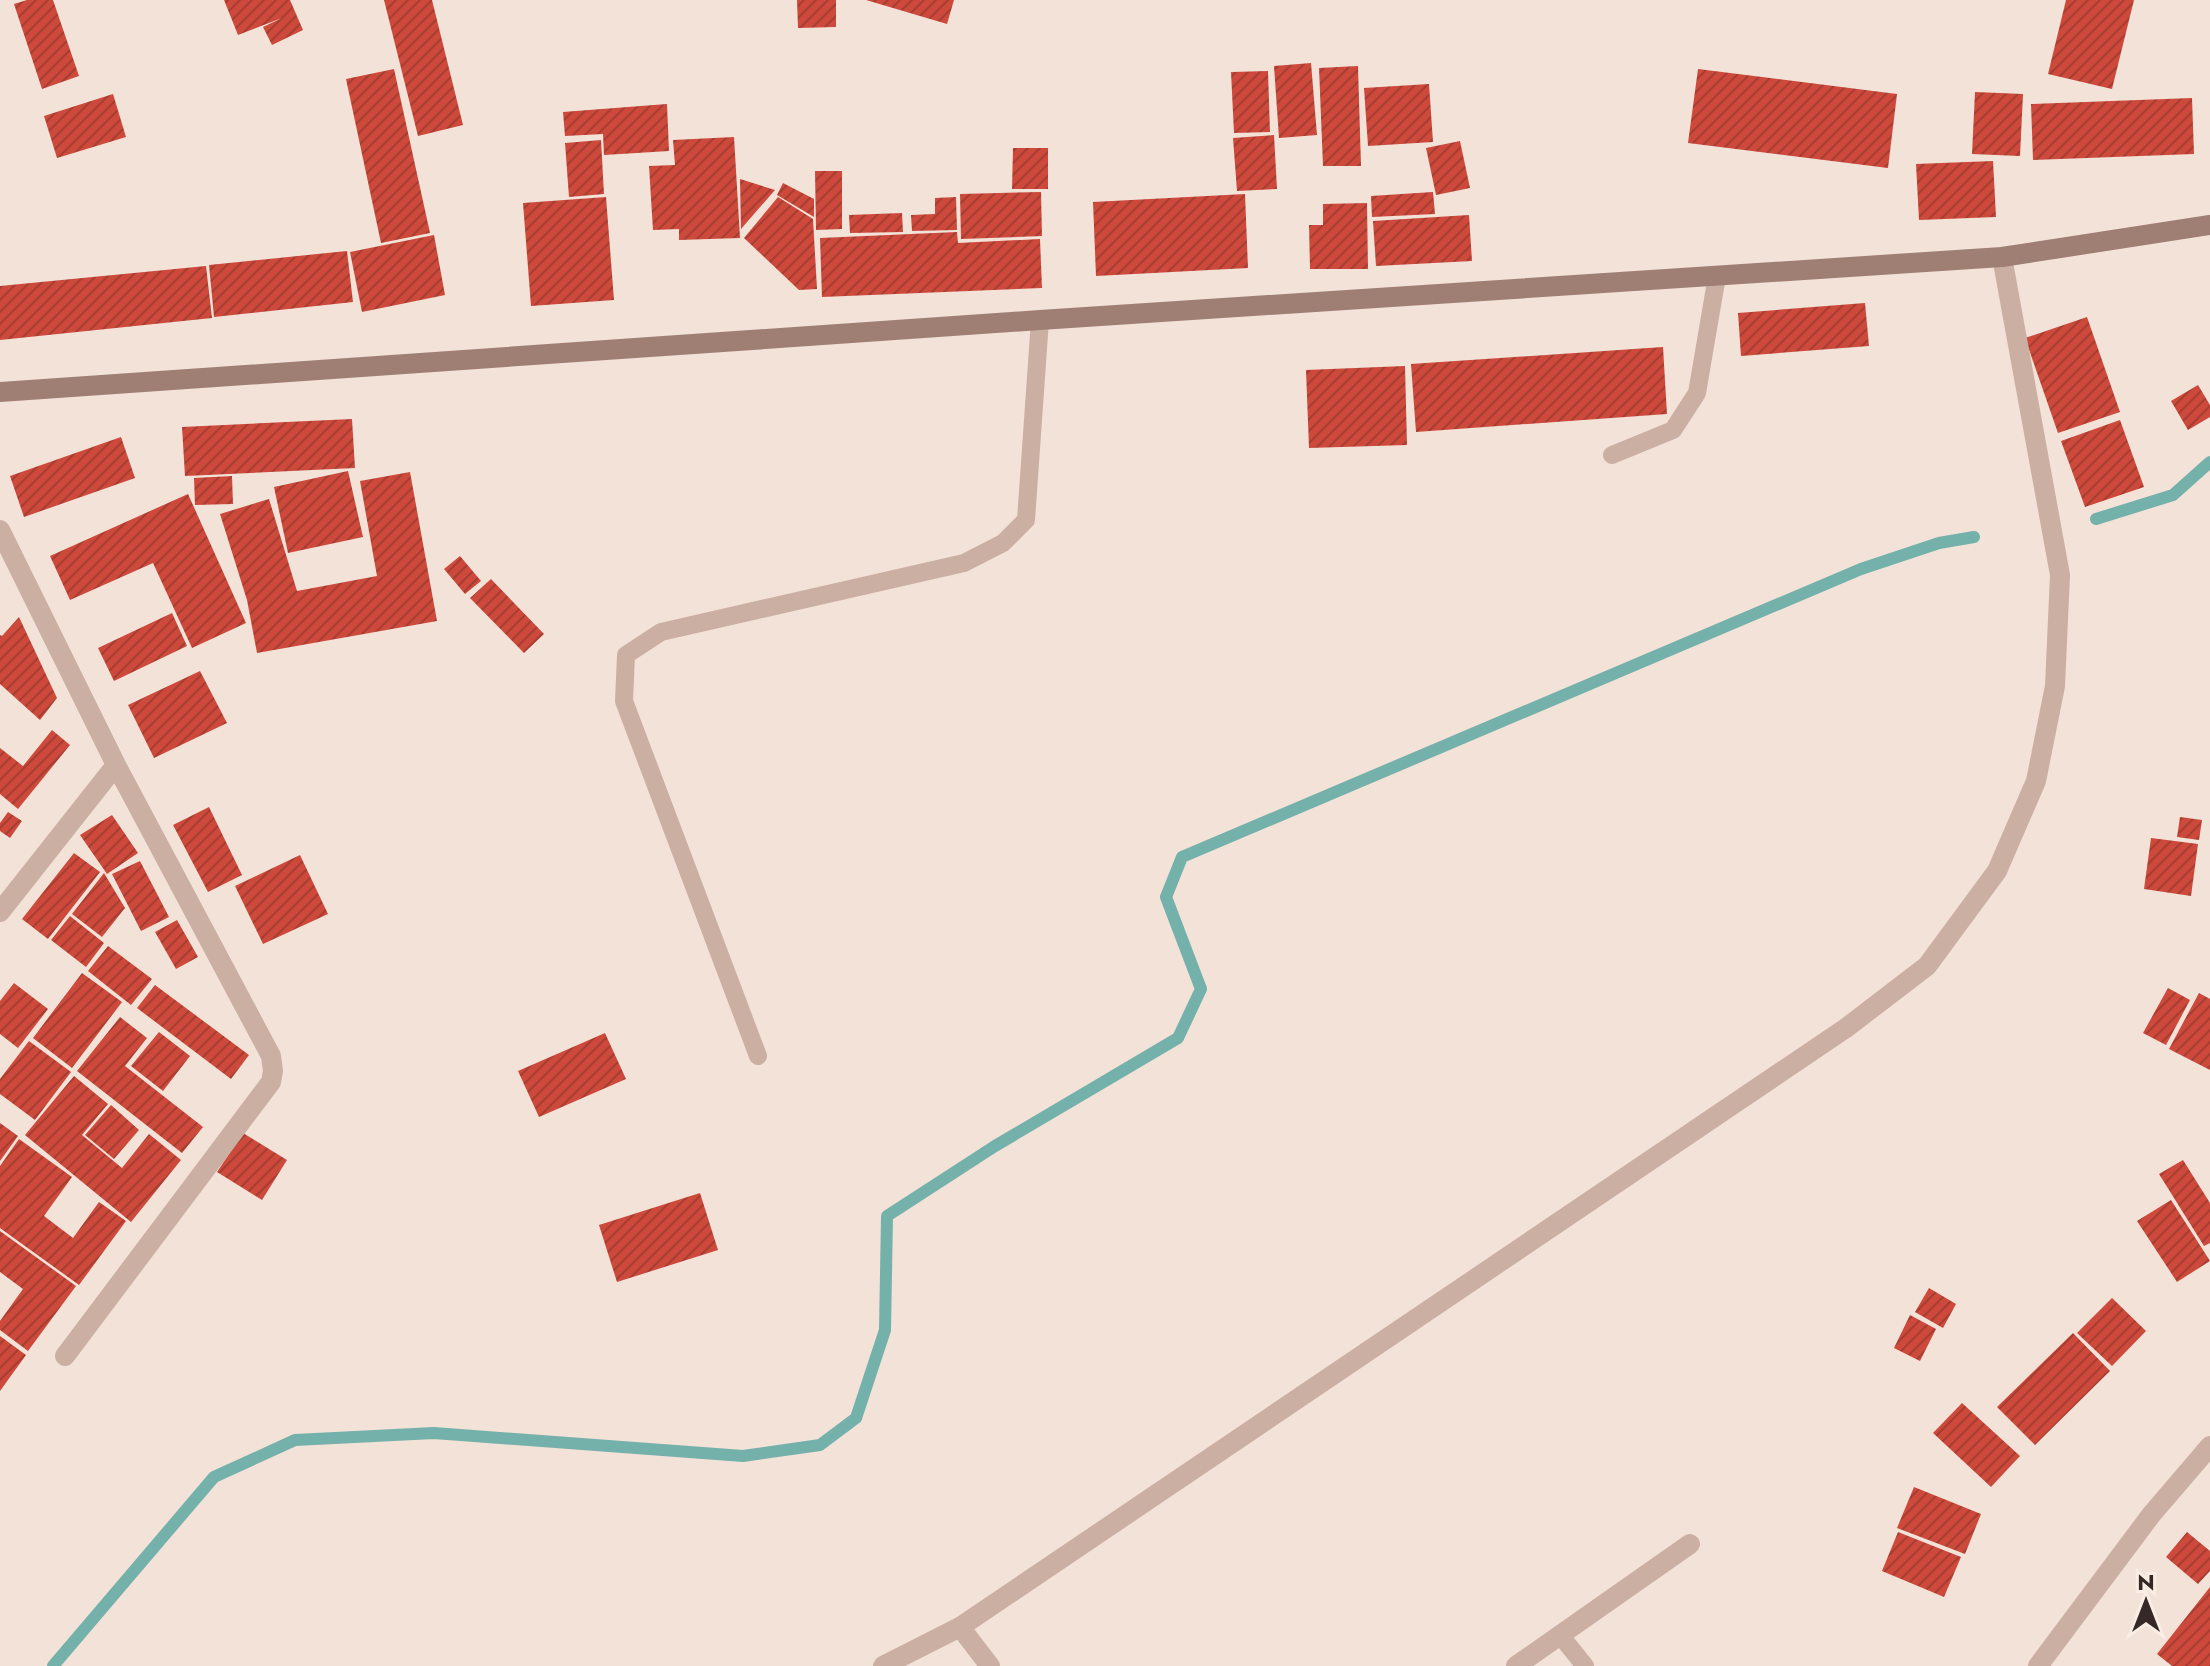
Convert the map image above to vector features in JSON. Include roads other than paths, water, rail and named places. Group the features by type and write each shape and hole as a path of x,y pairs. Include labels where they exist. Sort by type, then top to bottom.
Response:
{"main road":[{"path":"0,392 2002,257 2210,225"}],"street":[{"path":"883,1666 960,1627 1846,1028 1927,966 1997,871 2036,781 2055,686 2060,575 2002,257"},
{"path":"0,530 116,765 271,1056 273,1071 271,1082 65,1356"},
{"path":"0,912 116,765"},
{"path":"2038,1666 2151,1515 2210,1446"},
{"path":"1516,1666 1690,1544"},
{"path":"960,1627 990,1666"}],"lane":[{"path":"1612,455 1673,430 1697,393 1717,276"},
{"path":"758,1056 624,701 626,655 661,632 964,563 1003,543 1026,520 1040,320"},
{"path":"1560,1635 1585,1666"}],"waterway":[{"path":"2096,519 2173,495 2210,462"},
{"path":"53,1666 214,1477 295,1440 434,1433 743,1456 820,1445 856,1418 885,1330 887,1216 995,1146 1178,1038 1201,989 1166,897 1182,857 1861,569 1939,543 1974,537"}]}
